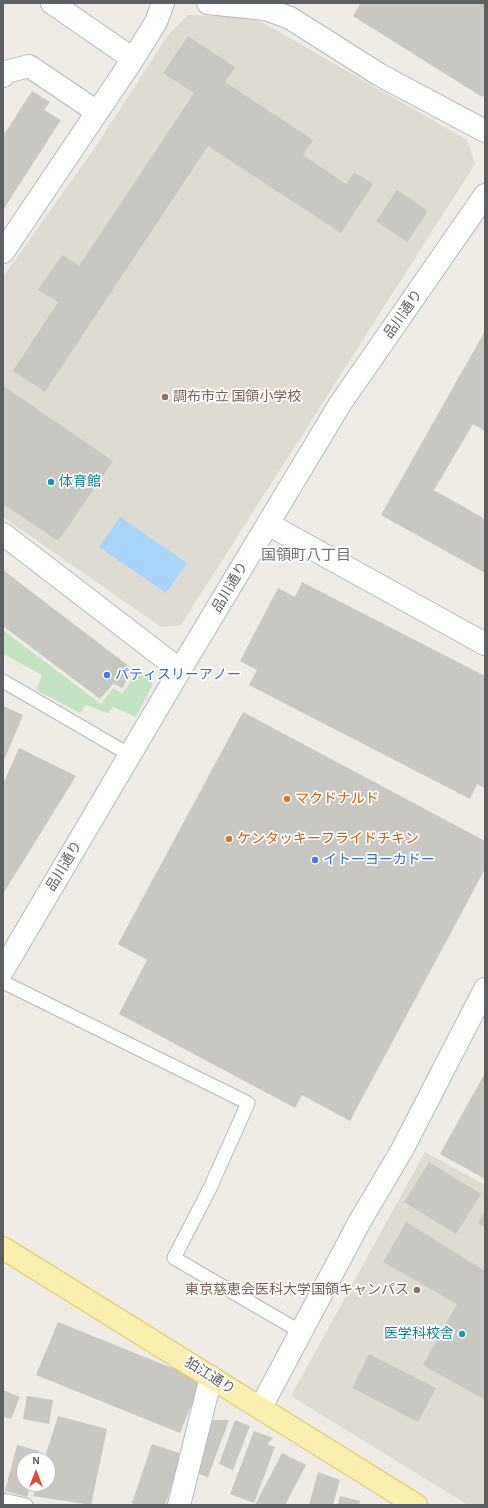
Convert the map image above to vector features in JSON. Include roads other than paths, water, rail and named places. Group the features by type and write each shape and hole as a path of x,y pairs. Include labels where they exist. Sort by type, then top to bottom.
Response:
{"main road":[{"name":"狛江通り","path":"3,1248 261,1407 416,1505"}],"street":[{"path":"52,3 133,59"},
{"path":"3,252 133,59 156,22 162,3"},
{"path":"208,3 266,9 290,18 380,75 485,131"},
{"path":"3,76 6,72 29,66 97,112"},
{"name":"品川通り","path":"3,970 180,670 340,404 485,195"},
{"path":"268,524 485,644"},
{"path":"3,534 180,670"},
{"path":"261,1407 360,1221 402,1150 485,989"},
{"path":"179,1505 211,1377"}],"lane":[{"path":"3,681 130,754"},
{"path":"3,982 248,1103 210,1188 174,1258 301,1332"},
{"path":"3,1500 26,1505"}],"water":[{"path":"120,517 187,563 166,593 99,547"}],"place":[{"name":"調布市立 国領小学校","path":"165,397"},
{"name":"体育館","path":"51,482"},
{"name":"パティスリーアノー","path":"107,675"},
{"name":"マクドナルド","path":"287,799"},
{"name":"ケンタッキーフライドチキン","path":"229,839"},
{"name":"イトーヨーカドー","path":"315,860"},
{"name":"東京慈恵会医科大学国領キャンパス","path":"417,1290"},
{"name":"医学科校舎","path":"462,1334"}],"district":[{"name":"国領町八丁目","path":"306,555"}]}
